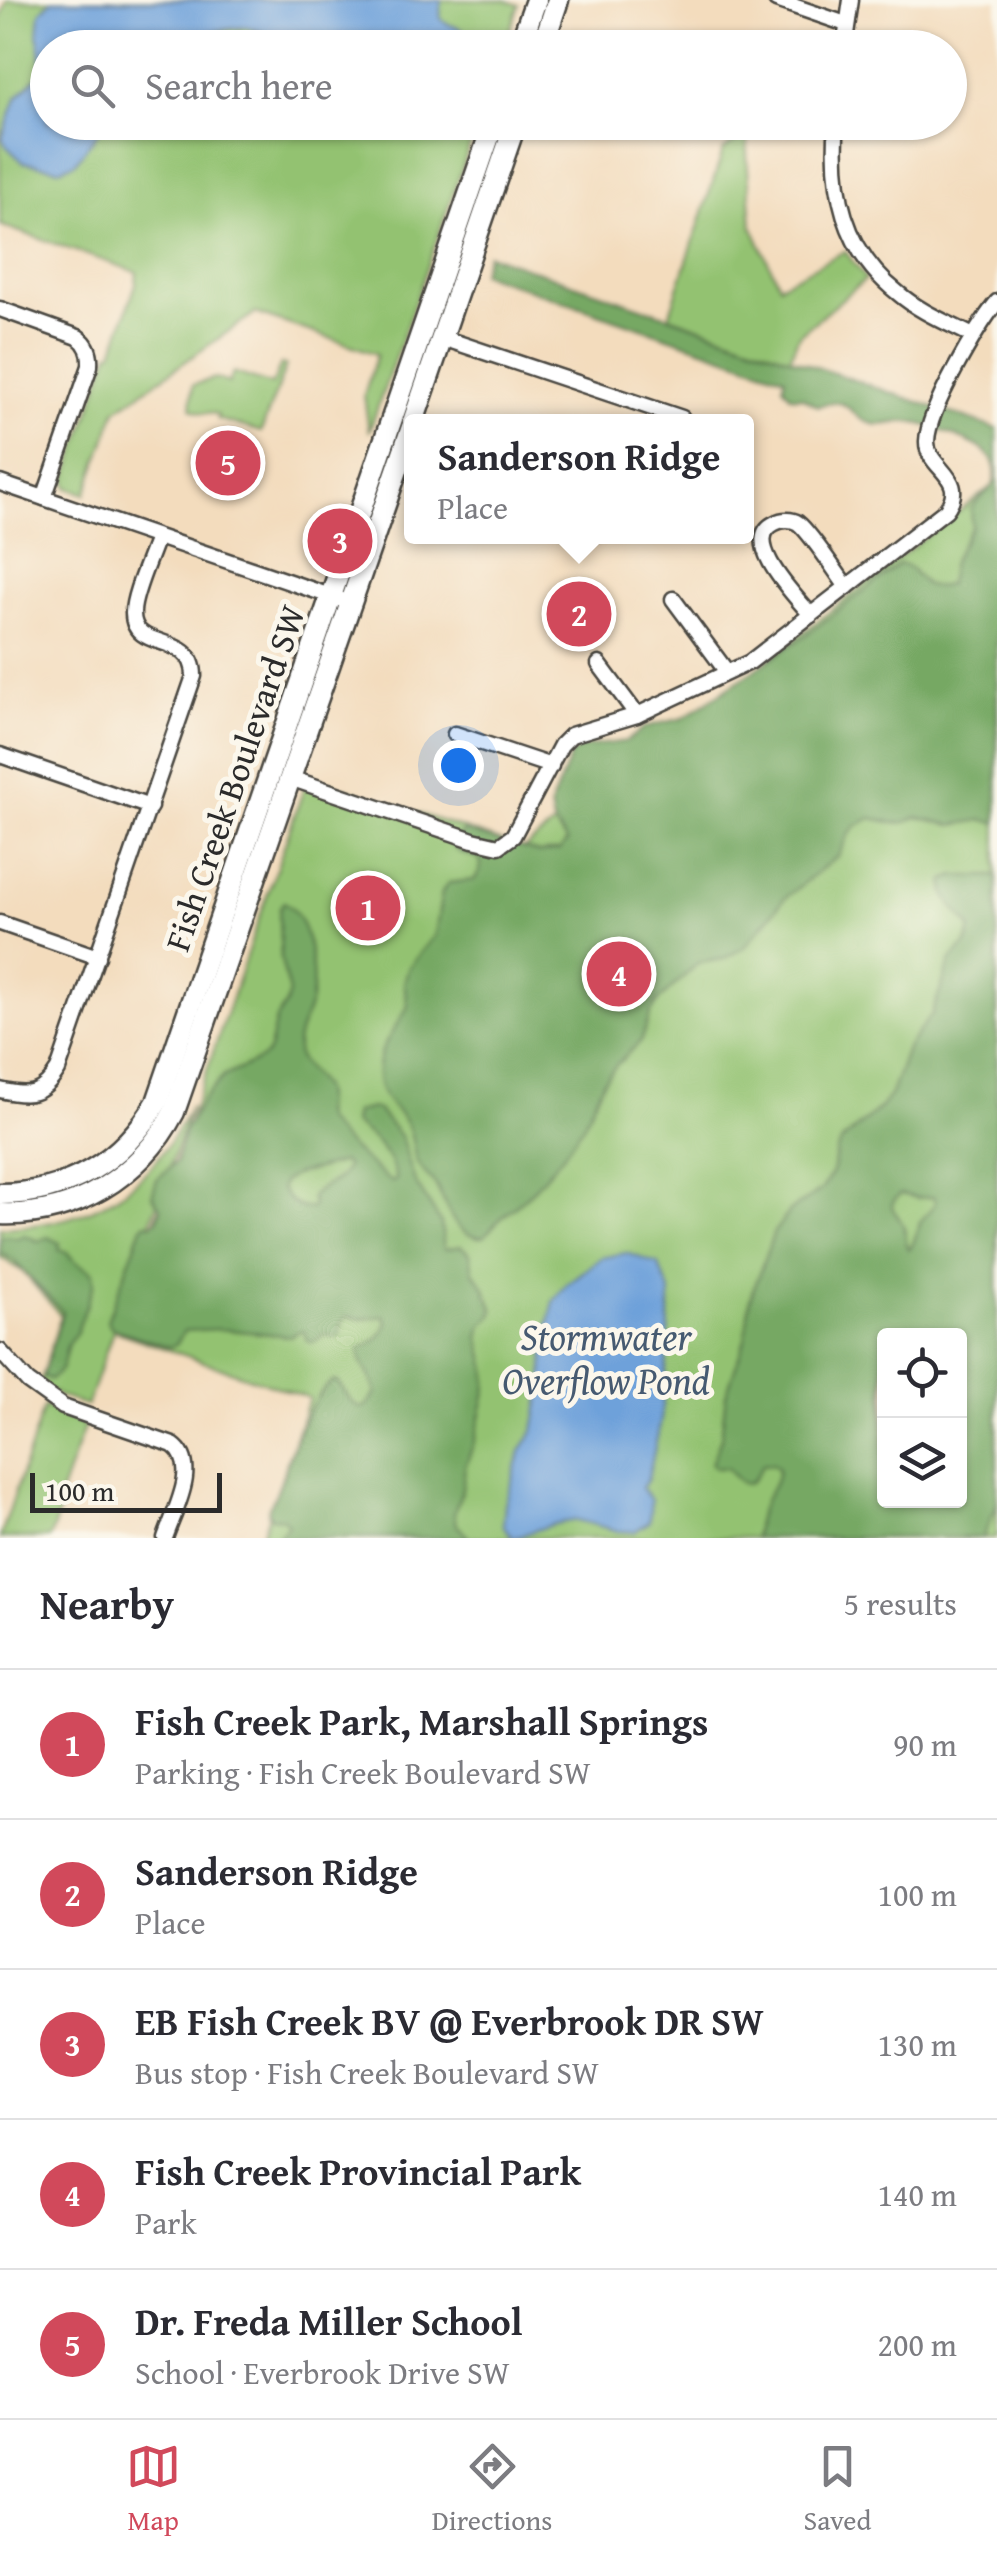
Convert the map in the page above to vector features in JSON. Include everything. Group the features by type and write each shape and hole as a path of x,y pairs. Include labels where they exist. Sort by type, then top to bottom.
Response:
{"main road":[{"path":"526,30 536,0"},
{"path":"548,30 558,0"},
{"name":"Fish Creek Boulevard SW","path":"0,1214 54,1209 102,1190 136,1164 167,1125 186,1081 290,778 341,600 488,140"},
{"name":"Fish Creek Boulevard SW","path":"416,414 510,140"},
{"name":"Fish Creek Boulevard SW","path":"0,1194 44,1190 76,1180 97,1168 131,1140 156,1102 341,600 404,444"}],"street":[{"path":"776,0 846,24"},
{"path":"846,30 851,0"},
{"path":"835,140 839,202 864,258 897,293 973,336"},
{"path":"290,778 474,840 499,846 514,836 561,745 570,735 637,715 750,662 950,505 952,483 929,453 926,442 933,415 973,336 997,302"},
{"path":"0,309 78,337 90,353 90,366 44,498"},
{"path":"443,338 670,414"},
{"path":"0,483 341,600"},
{"path":"811,615 766,557 764,534 774,523 789,520 801,526 848,587"},
{"path":"0,1090 18,1094 39,1092 58,1070 194,676 192,659 186,653 148,638 134,621 134,606 157,537"},
{"path":"673,599 727,672"},
{"path":"600,664 637,715"},
{"path":"456,734 552,766"},
{"path":"0,756 150,807"},
{"path":"0,923 98,956"},
{"path":"0,1352 28,1382 63,1407 180,1450 186,1458 187,1471 165,1538"}],"green space":[{"path":"7,0 505,0 519,5 510,30 30,30 30,140 472,140 369,432 364,395 377,354 255,313 116,410 86,494 68,488 66,480 113,352 137,272 0,225 0,20"},
{"path":"737,140 748,140 752,226 779,285 845,251 866,279 799,335 790,358 669,316 723,151"},
{"path":"487,254 997,429 997,823 983,820 952,825 917,817 895,823 871,818 856,826 838,856 785,898 745,947 723,959 698,963 658,1001 641,1041 603,1082 583,1126 563,1155 484,1237 465,1232 452,1219 435,1184 417,1164 409,1129 382,1093 378,1076 383,1047 408,1006 404,983 409,967 435,935 442,892 448,883 474,880 480,871 481,860 457,851 451,838 466,831 539,853 560,850 567,842 553,823 550,806 571,754 582,747 627,741 645,727 683,718 806,635 899,564 907,566 925,584 948,584 952,562 972,526 971,509 994,483 995,475 994,464 984,451 950,434 912,422 873,424 838,403 818,406 791,396 783,386 785,377 481,273"},
{"path":"281,364 286,366 261,432 191,408 193,385 215,378 229,383 233,372 272,385"},
{"path":"997,482 997,1538 261,1538 309,1398 117,1332 308,776 523,849"},
{"path":"955,876 997,876 997,1504 983,1538 754,1538 760,1511 778,1469 773,1464 762,1465 747,1484 727,1468 711,1464 721,1438 726,1394 745,1340 750,1299 774,1232 790,1211 822,1189 842,1141 891,1094 908,1046 932,1014 951,960 967,944 971,928 948,900 945,880","holes":["901,1194 934,1197 935,1204 920,1222 909,1250 903,1226 892,1206"]},
{"path":"284,902 293,910 309,948 312,992 297,1049 300,1060 323,1091 324,1118 344,1141 392,1182 396,1180 386,1154 353,1123 355,1112 378,1110 401,1137 415,1182 441,1223 444,1249 461,1246 470,1254 473,1272 493,1308 479,1337 487,1387 454,1513 456,1524 469,1538 276,1538 287,1522 271,1517 269,1507 311,1407 333,1381 360,1408 376,1393 360,1349 382,1333 387,1322 384,1316 347,1316 339,1335 324,1334 310,1342 305,1332 300,1331 290,1336 218,1329 184,1331 170,1347 113,1329 107,1321 142,1227 157,1220 161,1209 152,1196 157,1179 176,1162 185,1129 204,1098 224,1076 257,1061 269,1050 276,1019 289,993 281,959 280,907","holes":["343,1162 347,1166 340,1176 311,1197 312,1208 293,1203 281,1188 294,1175"]},
{"path":"191,1106 87,1406 58,1396 40,1382 61,1316 22,1271 0,1257 0,1228 65,1219 115,1197 156,1161"},
{"path":"24,1235 38,1241 48,1237 60,1243 59,1250 93,1273 94,1284 77,1332 68,1343 62,1368 51,1380 42,1376 63,1312 13,1260 0,1253 0,1237"},
{"path":"44,1406 85,1425 58,1501 62,1503 50,1538 0,1538"}],"water":[{"path":"52,0 442,0 442,20 462,30 38,30 40,13"},
{"path":"30,84 30,140 92,140 75,163 59,169 23,162 6,146 2,138 16,98"},
{"name":"Stormwater Overflow Pond","path":"626,1253 658,1264 670,1291 661,1420 648,1479 642,1488 651,1500 649,1522 634,1532 577,1520 513,1538 503,1525 505,1504 521,1451 534,1430 543,1381 545,1339 554,1301 566,1285 601,1258"}],"place":[{"name":"Dr. Freda Miller School","path":"228,463"},
{"name":"EB Fish Creek BV @ Everbrook DR SW","path":"340,541"},
{"name":"Sanderson Ridge","path":"579,614"},
{"name":"Fish Creek Park, Marshall Springs","path":"368,908"},
{"name":"Fish Creek Provincial Park","path":"619,974"}]}
